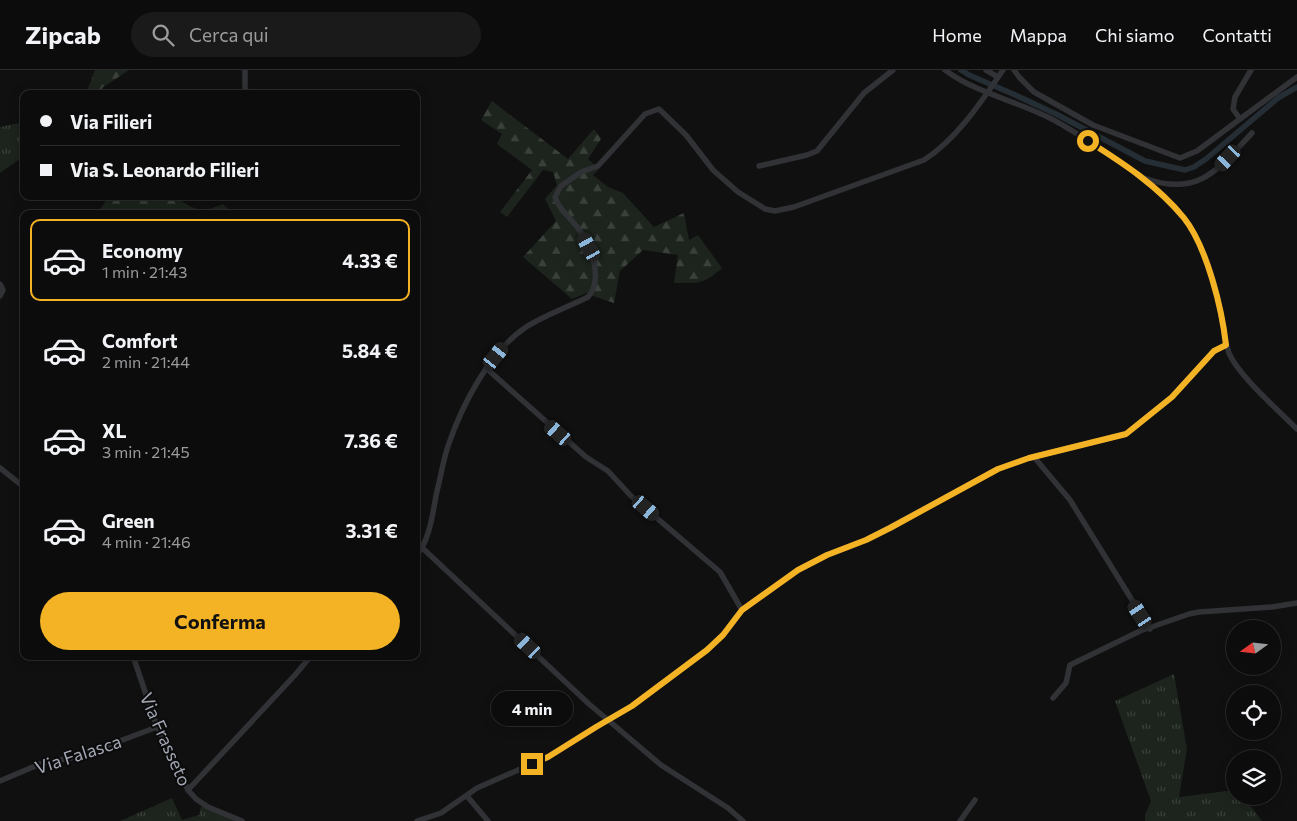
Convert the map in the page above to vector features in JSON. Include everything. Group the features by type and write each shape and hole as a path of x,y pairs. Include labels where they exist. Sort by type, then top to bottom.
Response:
{"street":[{"path":"245,70 246,90"},
{"path":"759,166 807,155 816,151 864,93 893,70"},
{"path":"945,70 1042,114 1075,133 1141,176 1166,198 1185,219 1195,236 1218,300 1226,345 1236,365 1297,429"},
{"path":"986,70 997,78"},
{"path":"420,552 423,549 448,447 469,399 486,368 505,344 527,327 588,297 594,291 596,279 589,247 578,229 558,206 555,197 562,186 581,172 598,166 645,114 658,109 669,116 686,134 713,170 738,192 765,209 775,212 794,207 924,160 938,151 1003,70"},
{"path":"1014,70 1018,77 1034,92 1093,125 1180,158 1197,151 1297,77"},
{"path":"1240,119 1234,109 1235,97 1251,70"},
{"path":"1141,176 1159,183 1169,184 1188,184 1204,178 1216,171 1252,133"},
{"path":"0,284 3,290 0,296"},
{"path":"417,821 441,813 477,788 548,757 632,706 707,650 723,635 742,610 798,570 827,555 866,540 998,469 1034,457 1126,434 1172,397 1214,351 1226,345"},
{"path":"486,368 586,457 608,471 631,496 720,572 742,610"},
{"path":"1034,457 1070,500 1150,629"},
{"path":"0,468 20,484"},
{"path":"420,546 589,704 661,765 728,808 743,821"},
{"path":"1053,698 1066,683 1070,664 1123,639 1199,612 1272,607 1297,603"},
{"name":"Via Frasseto","path":"134,660 157,727 188,790 196,799 208,807 242,821"},
{"path":"188,790 308,660"},
{"name":"Via Falasca","path":"0,781 40,764 80,756 157,727"},
{"path":"467,796 488,821"},
{"path":"960,821 975,800"}],"green space":[{"path":"95,70 129,70 102,88 102,90 87,90"},
{"path":"492,101 568,159 594,129 601,139 588,159 599,169 593,175 608,187 623,193 654,227 684,213 689,240 698,235 722,268 710,278 700,282 674,283 678,255 643,250 620,271 614,303 593,296 589,292 572,299 523,257 556,221 545,199 557,185 553,172 543,170 507,217 500,212 532,170 497,144 502,134 481,120"},
{"path":"20,123 20,159 0,173 0,127"},
{"path":"106,200 180,200 191,207 201,210 100,210"},
{"path":"223,204 229,210 201,210 211,208"},
{"path":"1174,674 1187,749 1179,797 1226,791 1226,805 1250,805 1262,821 1145,821 1145,815 1151,801 1115,701"},
{"path":"172,798 182,820 199,815 201,806 237,821 120,821"}],"waterway":[{"path":"961,70 1056,114 1145,161 1185,170 1194,167 1206,159 1278,98 1297,87"}],"route":[{"path":"532,764 548,757 632,706 707,650 723,635 742,610 798,570 827,555 866,540 890,528 998,469 1029,458 1126,434 1172,397 1214,351 1226,345 1218,300 1207,263 1185,219 1166,198 1141,176 1088,141"}]}
